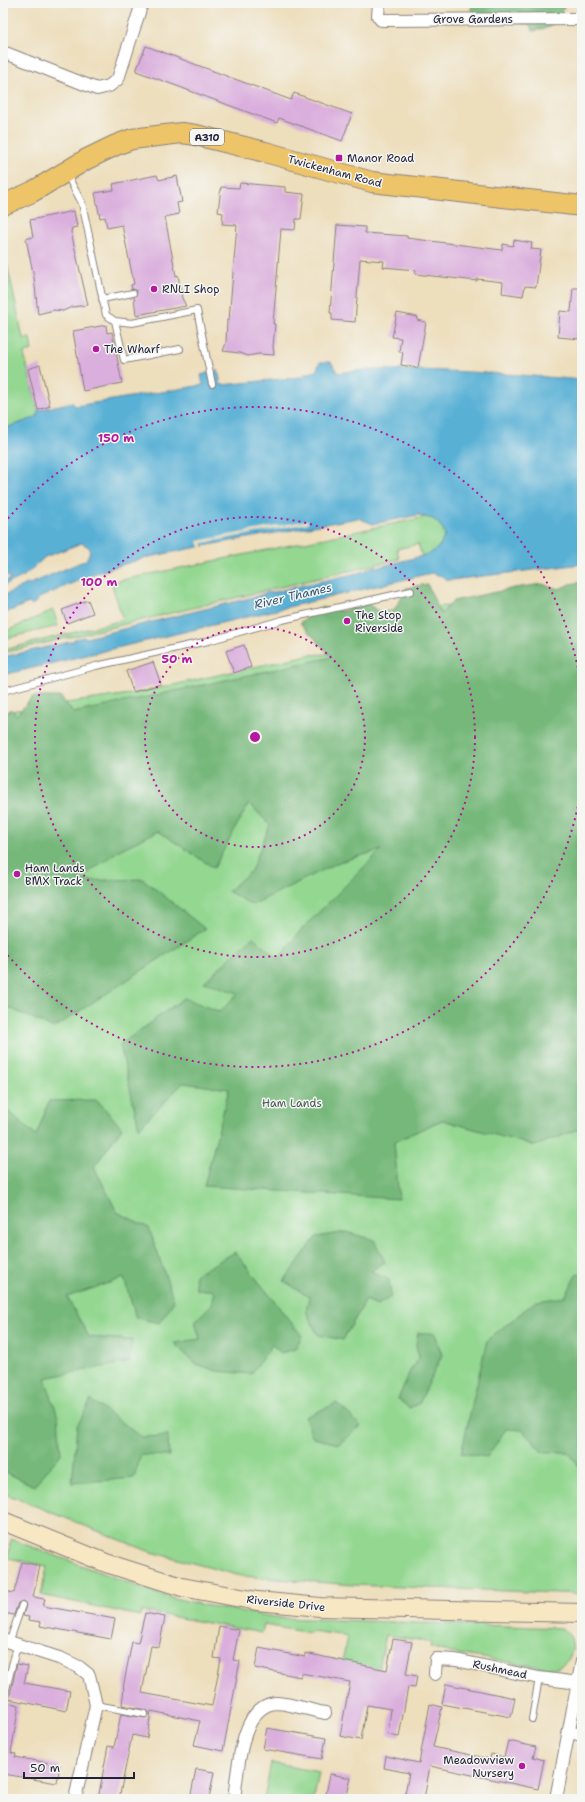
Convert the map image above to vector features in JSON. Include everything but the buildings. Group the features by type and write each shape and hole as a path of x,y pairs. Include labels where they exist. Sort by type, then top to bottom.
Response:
{"main road":[{"name":"Twickenham Road","path":"66,172 87,159 132,139 155,135 182,133 196,134 372,182 582,206"},
{"name":"A310","path":"3,205 32,192 66,172"}],"street":[{"path":"3,52 97,89 108,86 118,80 142,3"},
{"name":"Grove Gardens","path":"379,3 378,16 382,20 581,18"},
{"name":"Riverside Drive","path":"3,1521 114,1565 182,1587 257,1601 320,1607 582,1613"},
{"path":"10,1643 62,1659 79,1667 89,1675 96,1705 75,1799"},
{"name":"Rushmead","path":"434,1674 436,1659 456,1660 540,1678 578,1684"},
{"path":"556,1799 582,1661"},
{"path":"234,1799 243,1740 251,1720 262,1708 277,1703 325,1713"},
{"path":"569,1732 582,1735"}],"lane":[{"path":"66,172 82,203 106,316 115,321 132,323 197,310 212,384"},
{"path":"102,299 133,293"},
{"path":"115,321 124,360 180,349"},
{"path":"3,691 96,666 208,641 282,620 411,591"},
{"path":"6,1693 10,1643 22,1605"},
{"path":"532,1719 540,1678"},
{"path":"96,1705 145,1714"}],"green space":[{"path":"472,3 567,3 550,27 533,31 529,24 481,18 471,11"},
{"path":"3,245 23,338 30,338 32,350 24,354 38,410 38,417 3,429"},
{"path":"426,517 433,519 438,523 445,535 436,549 427,555 422,556 418,544 397,549 399,559 3,653 3,650 123,620 112,585 117,581"},
{"path":"582,582 582,1128 535,1146 442,1120 394,1142 399,1199 204,1186 229,1089 183,1083 139,1128 120,1045 184,998 220,1012 238,993 204,982 253,937 279,959 300,931 381,850 339,862 252,905 228,891 251,871 270,825 249,803 214,868 158,831 119,850 77,881 143,879 205,929 54,1028 7,1007 3,1019 3,719 11,709 17,715 32,697 61,697 73,713 332,657 300,623 320,607 342,611 366,603 390,618 406,588 427,584 441,614 453,601 542,584 559,589 570,584"},
{"name":"Ham Lands","path":"582,601 582,1594 353,1585 241,1576 148,1551 3,1493 3,712 137,693 308,655 342,653 338,621 413,607 557,604"},
{"path":"53,610 58,626 9,638 6,633 9,630"},
{"path":"97,1100 122,1128 94,1167 117,1212 149,1228 174,1301 159,1323 136,1318 124,1278 67,1297 89,1337 132,1340 129,1362 45,1378 58,1417 61,1454 34,1486 3,1471 3,1106 36,1136 49,1101"},
{"path":"346,1232 374,1240 385,1262 371,1271 389,1280 391,1297 377,1305 366,1300 343,1340 318,1335 306,1311 309,1297 284,1281 316,1237"},
{"path":"235,1252 302,1336 295,1349 281,1353 272,1345 251,1374 216,1371 194,1363 174,1343 200,1339 195,1321 212,1304 215,1291 196,1289 195,1275"},
{"path":"577,1273 582,1274 582,1470 568,1452 542,1452 522,1430 506,1429 487,1457 461,1453 487,1340 536,1301 565,1297"},
{"path":"418,1333 435,1333 442,1355 419,1404 409,1408 398,1399 410,1371 419,1357 416,1345"},
{"path":"91,1400 141,1437 168,1436 169,1456 141,1455 134,1478 72,1483 77,1426"},
{"path":"337,1403 361,1426 339,1444 313,1438 305,1417"},
{"path":"11,1539 158,1594 203,1605 281,1618 561,1628 566,1631 572,1641 572,1652 567,1661 562,1665 546,1668 451,1653 430,1647 431,1642 386,1635 379,1669 342,1662 347,1636 311,1631 310,1633 264,1625 262,1633 142,1611 140,1616 41,1595 47,1566 8,1558"},
{"path":"271,1763 319,1772 314,1799 264,1799"}],"water":[{"name":"River Thames","path":"320,362 331,362 338,373 374,370 411,370 582,380 582,564 451,580 446,580 442,576 431,573 3,675 3,657 258,596 268,592 270,593 366,571 367,569 377,566 379,567 430,554 440,546 445,535 441,526 433,519 418,515 373,524 358,518 144,558 93,574 37,599 38,601 31,605 29,603 3,614 3,596 29,583 30,584 86,560 90,548 82,543 45,557 24,576 3,586 3,582 10,579 9,575 3,578 3,429 37,417 38,410 73,402 74,406 82,405 203,385 201,375 218,370 221,385 302,377 305,374 316,371"}],"pier":[{"path":"308,520 308,523 203,543 203,548 200,549 198,541"}],"place":[{"name":"Manor Road","path":"339,158"},
{"name":"RNLI Shop","path":"154,289"},
{"name":"The Wharf","path":"96,349"},
{"name":"The Stop Riverside","path":"347,621"},
{"name":"Ham Lands BMX Track","path":"17,874"},
{"name":"Meadowview Nursery","path":"522,1766"}]}
